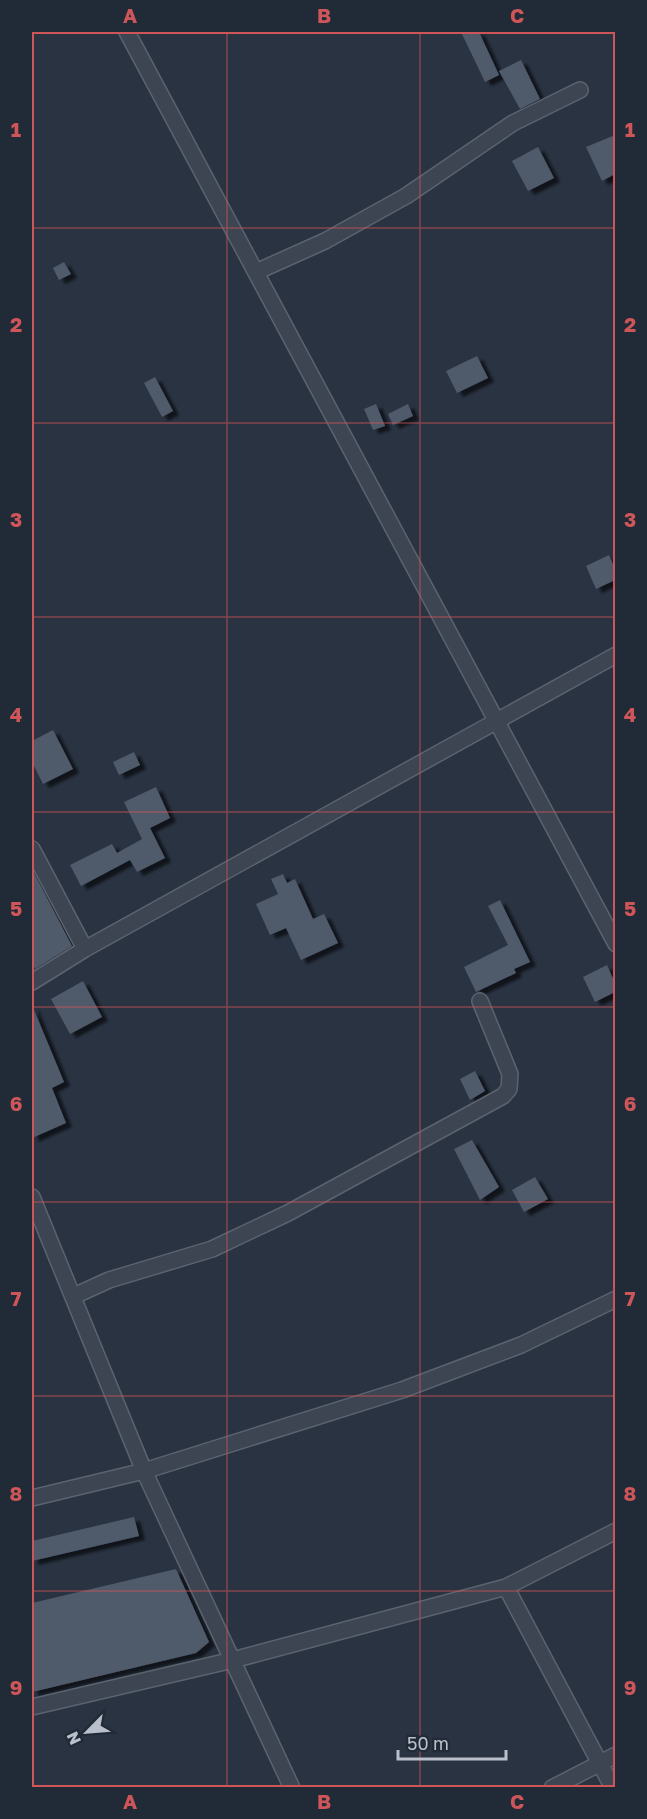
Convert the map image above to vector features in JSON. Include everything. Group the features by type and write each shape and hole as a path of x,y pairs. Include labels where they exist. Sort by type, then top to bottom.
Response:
{"street":[{"path":"128,32 615,944"},
{"path":"256,272 325,241 406,196 513,123 580,90"},
{"path":"32,982 85,949 615,655"},
{"path":"32,849 85,949"},
{"path":"74,1296 109,1280 212,1249 255,1229 503,1096 509,1089 510,1074 480,1001"},
{"path":"32,1197 144,1471 292,1788"},
{"path":"32,1498 144,1471 402,1390 521,1345 615,1299"},
{"path":"32,1707 233,1660 506,1587 615,1531"},
{"path":"506,1587 614,1788"},
{"path":"552,1788 615,1755"}],"building":[{"path":"461,32 479,32 499,75 485,82"},
{"path":"521,60 540,99 520,109 499,71"},
{"path":"615,135 615,174 602,181 586,147"},
{"path":"538,147 554,178 528,191 512,161"},
{"path":"64,262 71,274 59,280 53,268"},
{"path":"477,356 488,378 457,393 446,371"},
{"path":"155,377 173,411 162,417 144,383"},
{"path":"376,404 385,426 373,430 364,409"},
{"path":"408,404 413,416 393,425 388,414"},
{"path":"609,555 615,569 615,580 596,589 586,566"},
{"path":"53,730 73,769 43,784 32,762 32,741"},
{"path":"134,752 140,765 119,775 113,762"},
{"path":"156,787 170,818 150,828 165,858 137,872 130,860 81,886 70,865 112,844 117,853 142,839 124,802"},
{"path":"32,869 72,946 35,969 32,962"},
{"path":"283,874 287,883 295,879 313,919 324,914 338,943 301,960 286,928 270,935 256,904 278,894 271,879"},
{"path":"500,900 530,962 514,969 516,973 476,992 464,967 508,945 488,906"},
{"path":"607,965 615,983 615,992 595,1002 583,977"},
{"path":"83,981 102,1017 70,1034 51,999"},
{"path":"32,1005 64,1082 52,1088 66,1123 32,1138"},
{"path":"475,1071 485,1091 470,1100 460,1079"},
{"path":"472,1140 499,1187 480,1200 454,1149"},
{"path":"535,1177 548,1199 524,1212 512,1190"},
{"path":"134,1517 139,1536 32,1561 32,1541"},
{"path":"176,1569 209,1642 196,1653 32,1692 32,1603"}]}
